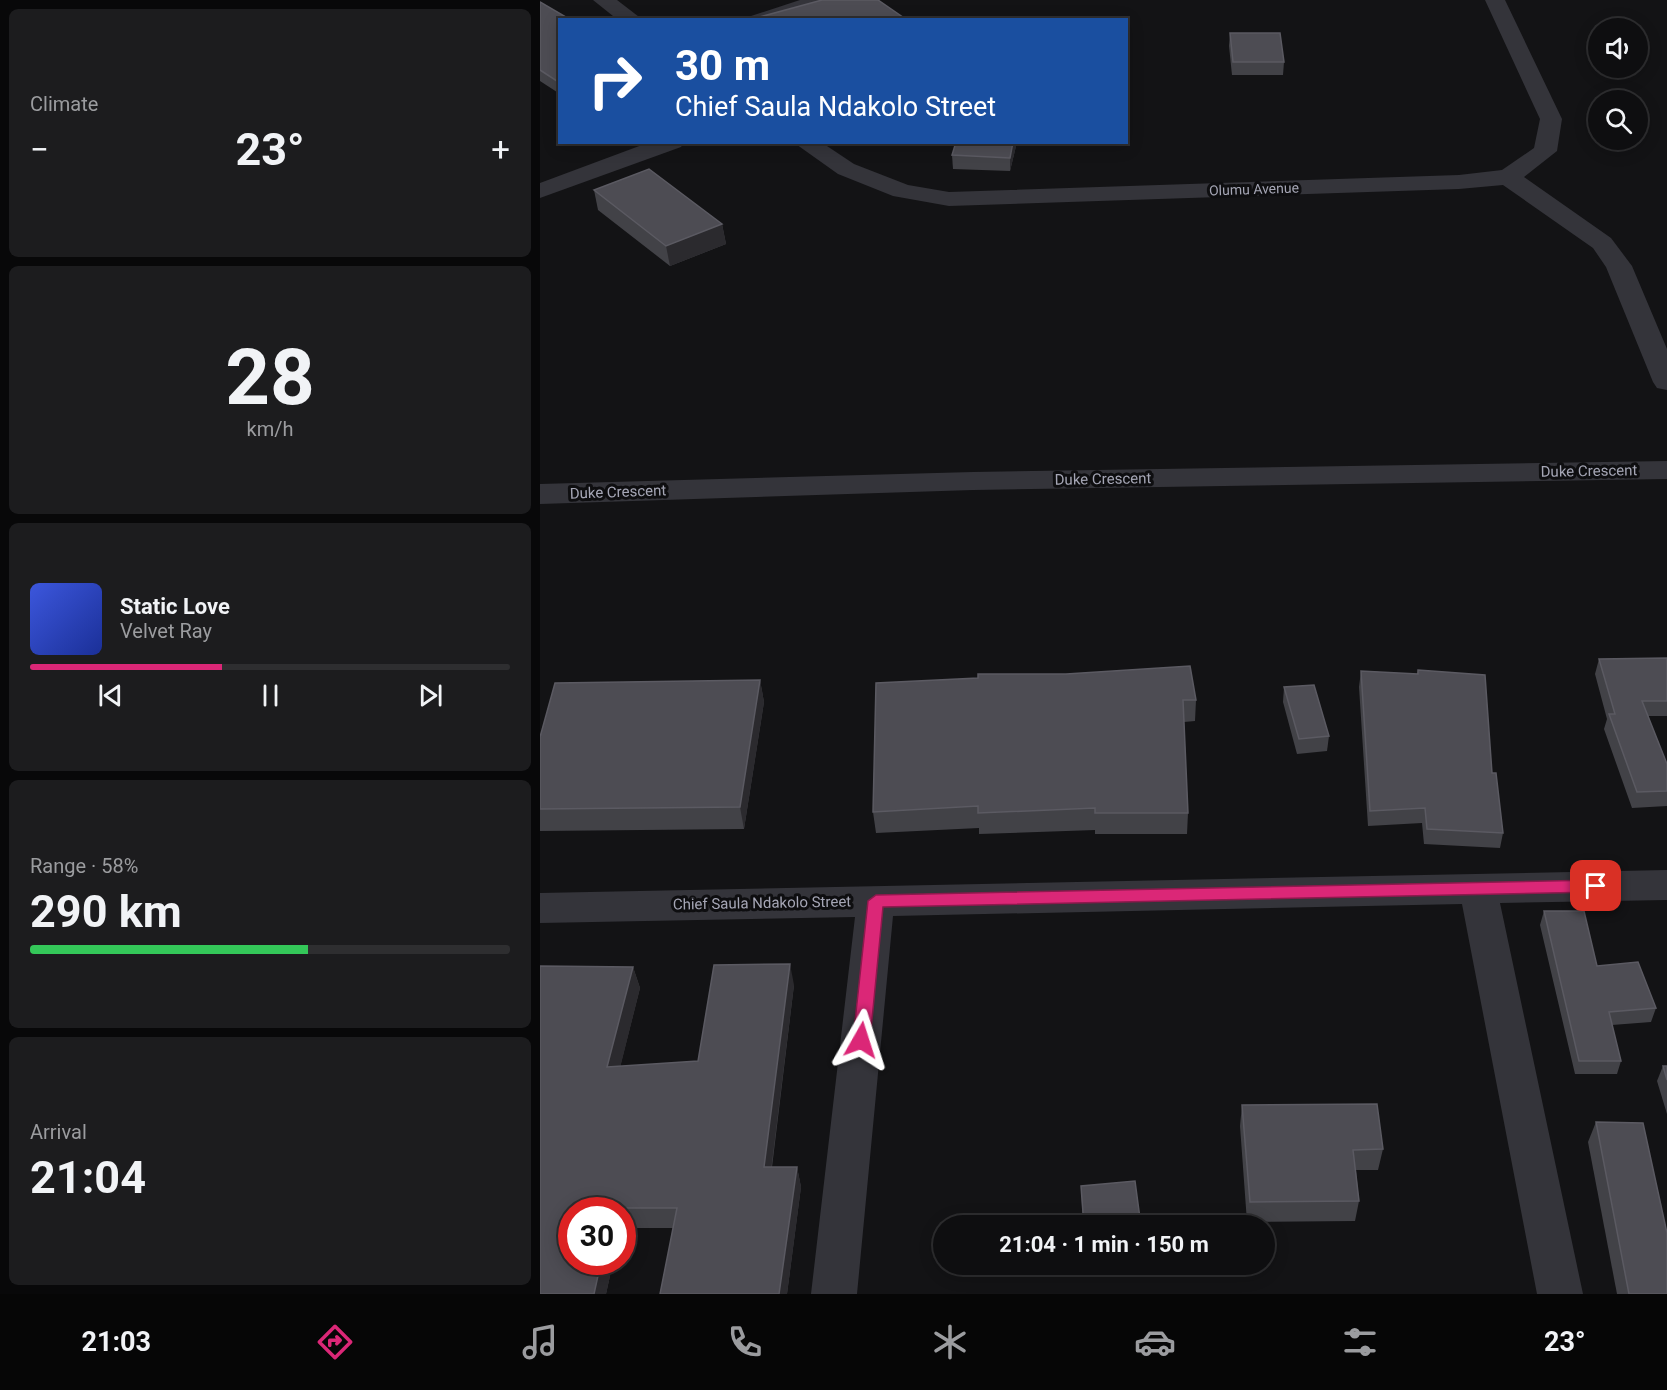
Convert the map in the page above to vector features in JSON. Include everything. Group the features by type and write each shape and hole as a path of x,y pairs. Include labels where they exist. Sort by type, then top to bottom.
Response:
{"street":[{"path":"603,0 630,18"},
{"path":"764,18 821,0"},
{"name":"Olumu Avenue","path":"807,144 846,169 902,191 950,198 1459,182 1508,177 1545,151 1551,119 1495,0"},
{"path":"540,191 668,144"},
{"path":"1508,177 1602,243 1619,266 1667,382"},
{"name":"Duke Crescent","path":"540,494 973,481 1667,470"},
{"name":"Chief Saula Ndakolo Street","path":"540,908 1478,887 1667,885"},
{"path":"1478,887 1560,1294"},
{"path":"834,1294 876,901"}],"building":[{"path":"822,0 878,0 904,18 756,18"},
{"path":"540,2 568,18 558,18 558,82 540,70"},
{"path":"1230,33 1280,33 1284,62 1233,62"},
{"path":"955,144 1013,144 1010,158 952,155"},
{"path":"649,169 722,224 666,246 594,190"},
{"path":"1667,658 1667,701 1642,701 1667,764 1667,791 1637,792 1609,714 1615,714 1599,659"},
{"path":"1190,666 1196,700 1183,700 1188,813 1095,813 1095,808 978,813 978,806 873,812 876,683 978,678 978,674 1066,674"},
{"path":"1418,670 1485,675 1492,773 1496,773 1503,833 1427,829 1425,808 1370,811 1361,671 1418,674"},
{"path":"760,680 740,807 540,809 540,737 555,683"},
{"path":"1314,685 1329,736 1299,739 1284,687"},
{"path":"1544,911 1584,911 1597,966 1638,962 1656,1008 1609,1012 1621,1061 1579,1061"},
{"path":"790,964 764,1167 797,1167 779,1294 660,1294 677,1208 636,1208 636,1197 558,1197 558,1275 598,1275 594,1294 540,1294 540,966 633,967 607,1067 698,1061 714,965"},
{"path":"1663,1066 1667,1066 1667,1080"},
{"path":"1377,1104 1383,1149 1353,1150 1359,1201 1250,1202 1242,1105"},
{"path":"1596,1122 1643,1123 1667,1233 1667,1294 1629,1294"},
{"path":"1135,1181 1140,1215 1083,1215 1081,1186"}],"route":[{"path":"861,1040 876,901 1596,886"}]}
